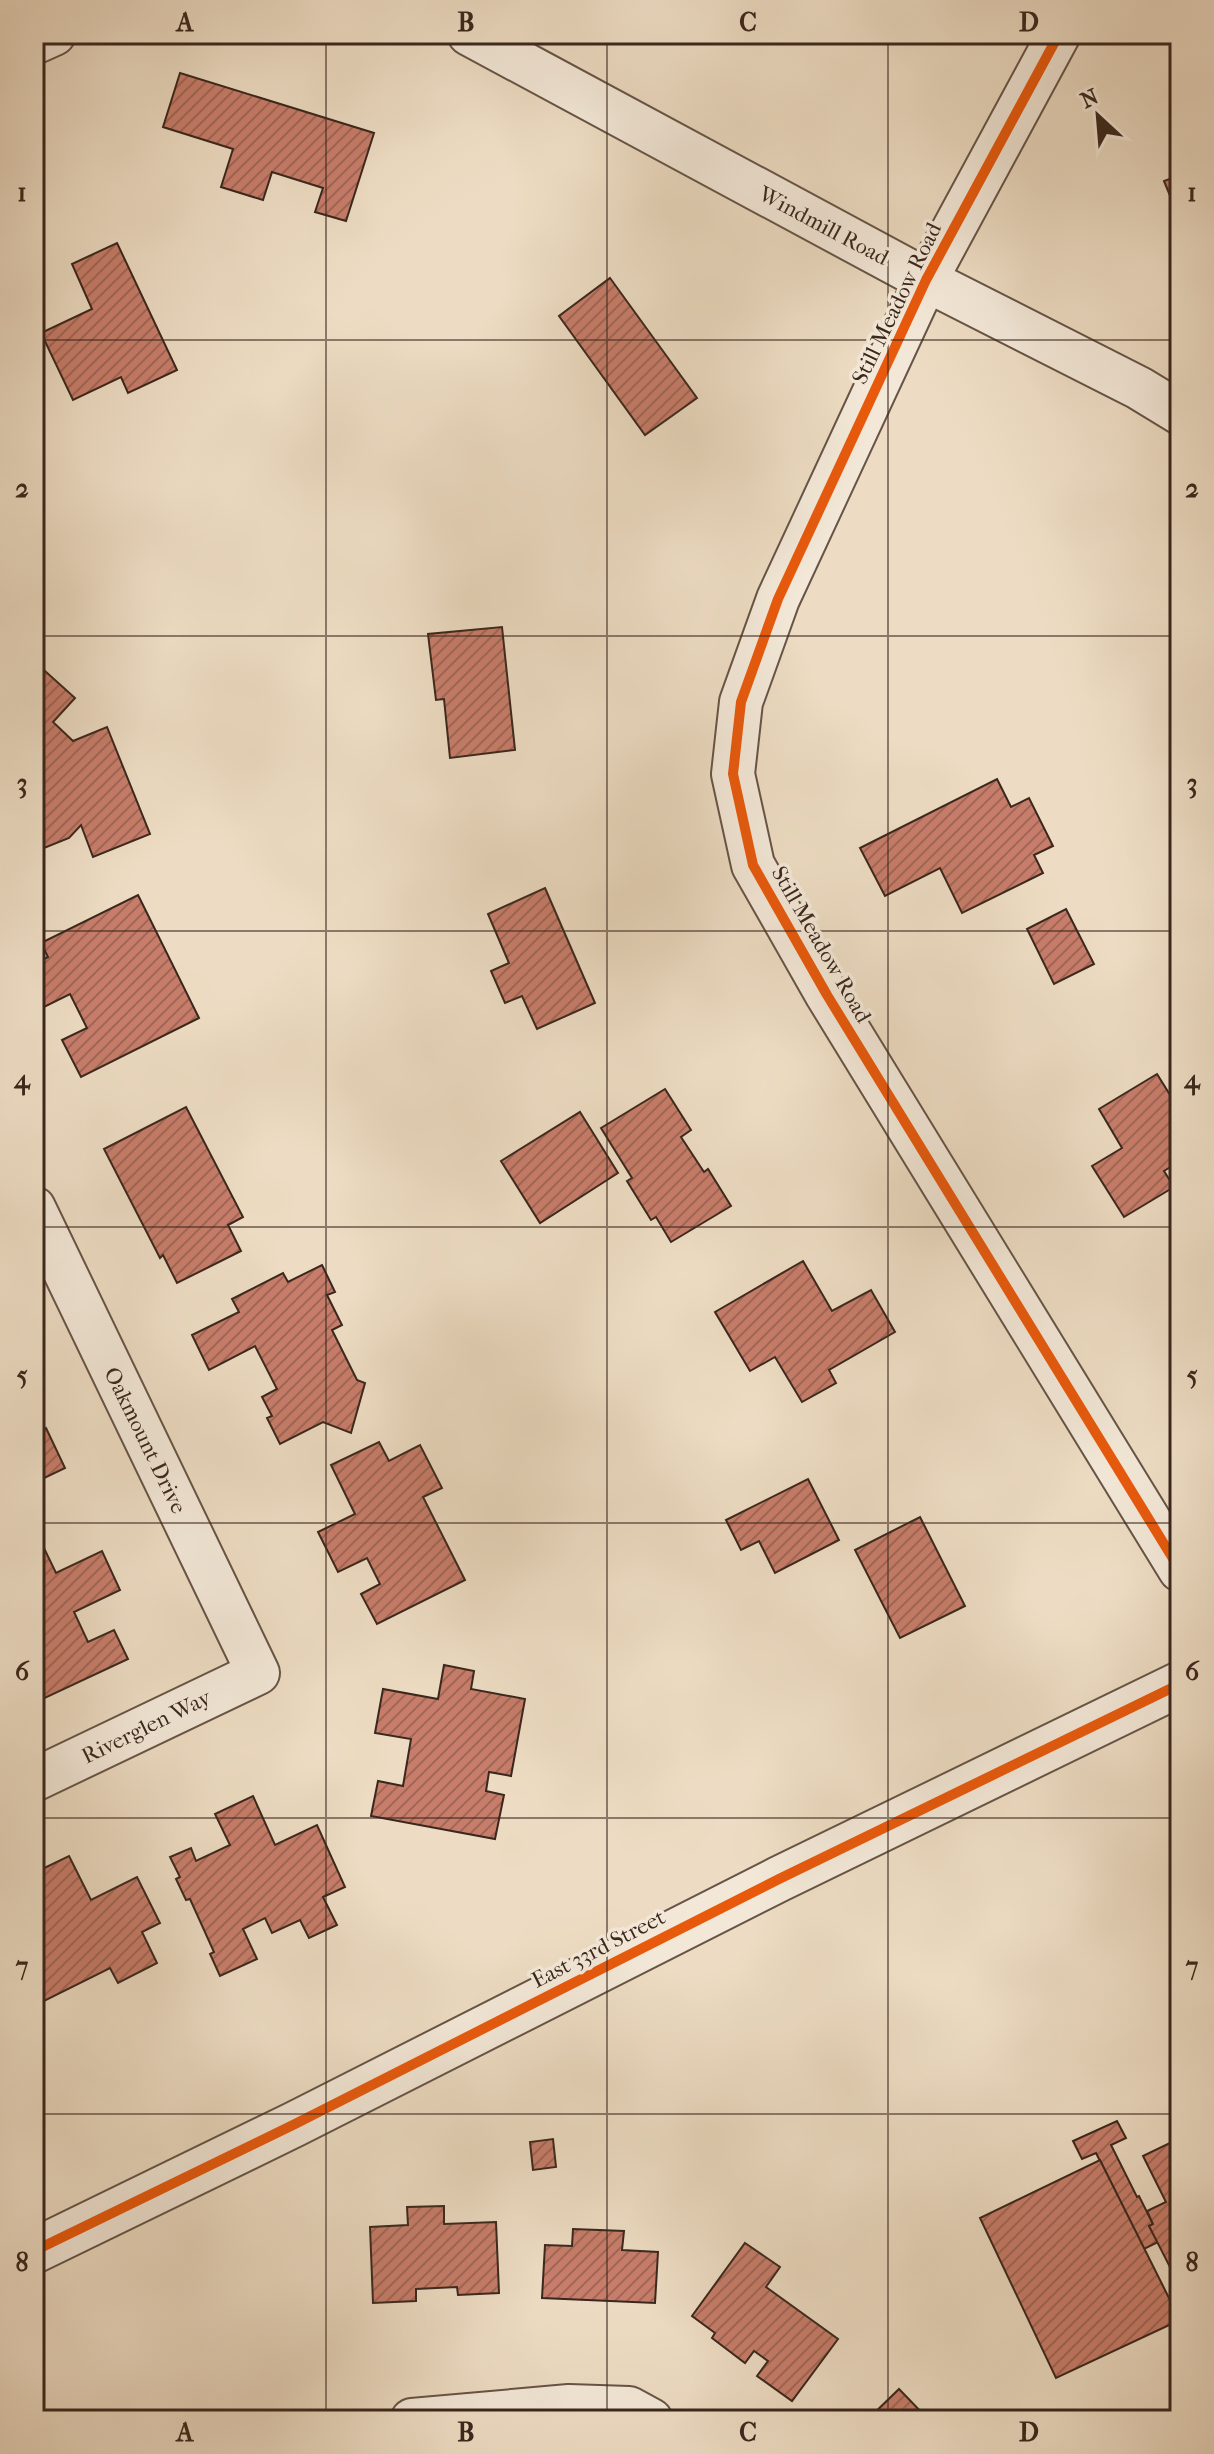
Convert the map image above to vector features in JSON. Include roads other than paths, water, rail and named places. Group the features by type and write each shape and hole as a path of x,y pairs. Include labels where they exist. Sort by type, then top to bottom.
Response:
{"street":[{"path":"34,43 54,34"},
{"name":"Windmill Road","path":"469,34 926,280 1139,388 1180,413"},
{"name":"Still Meadow Road","path":"1059,34 926,280 778,599 741,702 733,774 753,865 827,995 1180,1570"},
{"name":"Oakmount Drive","path":"34,1208 258,1673"},
{"name":"Riverglen Way","path":"34,1780 258,1673"},
{"name":"East 33rd Street","path":"34,2251 295,2124 779,1879 1180,1684"},
{"path":"412,2420 569,2406 629,2408 651,2420"}]}
